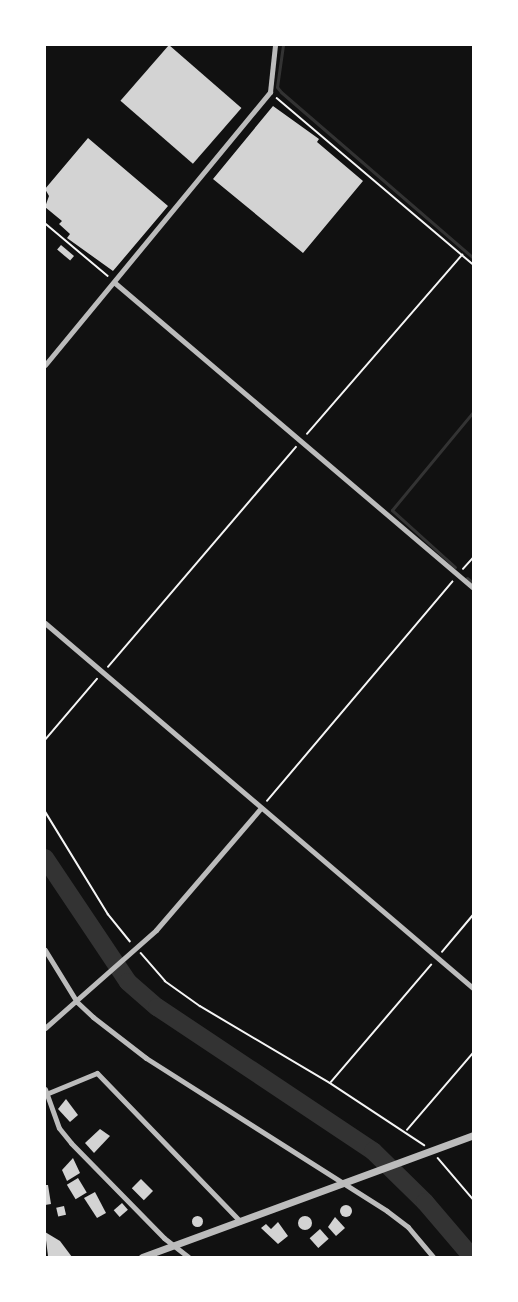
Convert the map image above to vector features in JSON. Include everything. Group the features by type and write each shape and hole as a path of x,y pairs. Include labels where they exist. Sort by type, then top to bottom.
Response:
{"street":[{"path":"45,365 115,283 270,92 275,45"},
{"path":"115,283 473,588"},
{"path":"45,623 473,988"},
{"path":"45,1028 135,950 261,808"},
{"path":"45,950 80,1000 146,1058 348,1181 408,1227 434,1257"},
{"path":"188,1257 71,1143 59,1128 46,1092 97,1073 240,1221"},
{"path":"142,1257 473,1135"}],"path":[{"path":"270,92 473,264"},
{"path":"45,223 115,283"},
{"path":"45,740 462,255"},
{"path":"261,808 473,558"},
{"path":"45,811 108,914 135,950 165,981 200,1006 407,1131 473,1199"},
{"path":"330,1083 473,915"},
{"path":"407,1131 473,1053"}],"building":[{"path":"169,45 241,108 193,164 120,101"},
{"path":"273,106 319,139 317,142 363,181 303,253 213,179"},
{"path":"88,138 168,206 113,271 67,238 70,234 59,224 62,221 45,207 49,196 45,189"},
{"path":"61,245 74,256 70,261 57,250"},
{"path":"66,1099 78,1115 70,1122 58,1109"},
{"path":"100,1129 110,1136 94,1153 85,1143"},
{"path":"73,1158 80,1173 67,1181 62,1170"},
{"path":"78,1178 87,1193 76,1199 67,1185"},
{"path":"141,1179 153,1191 144,1200 132,1188"},
{"path":"45,1185 48,1185 51,1204 45,1205"},
{"path":"95,1192 106,1213 97,1218 84,1198"},
{"path":"122,1203 128,1210 120,1217 114,1210"},
{"path":"348,1205 352,1211 348,1217 344,1217 340,1209"},
{"path":"64,1206 66,1215 58,1217 56,1208"},
{"path":"197,1216 201,1217 201,1225 197,1226 193,1225 192,1221 193,1217"},
{"path":"302,1216 308,1216 312,1223 308,1230 302,1230 298,1226 298,1220"},
{"path":"335,1217 345,1228 336,1236 328,1227"},
{"path":"278,1222 288,1236 278,1244 261,1228 266,1224 271,1229"},
{"path":"320,1229 329,1239 318,1248 310,1238"},
{"path":"45,1232 60,1241 72,1257 48,1256"}],"waterway":[{"path":"283,45 277,87 281,92 473,258"},
{"path":"455,567 392,510 473,412"},
{"path":"467,578 473,583"},
{"path":"45,858 128,982 157,1007 373,1151 425,1202 472,1257"}]}
